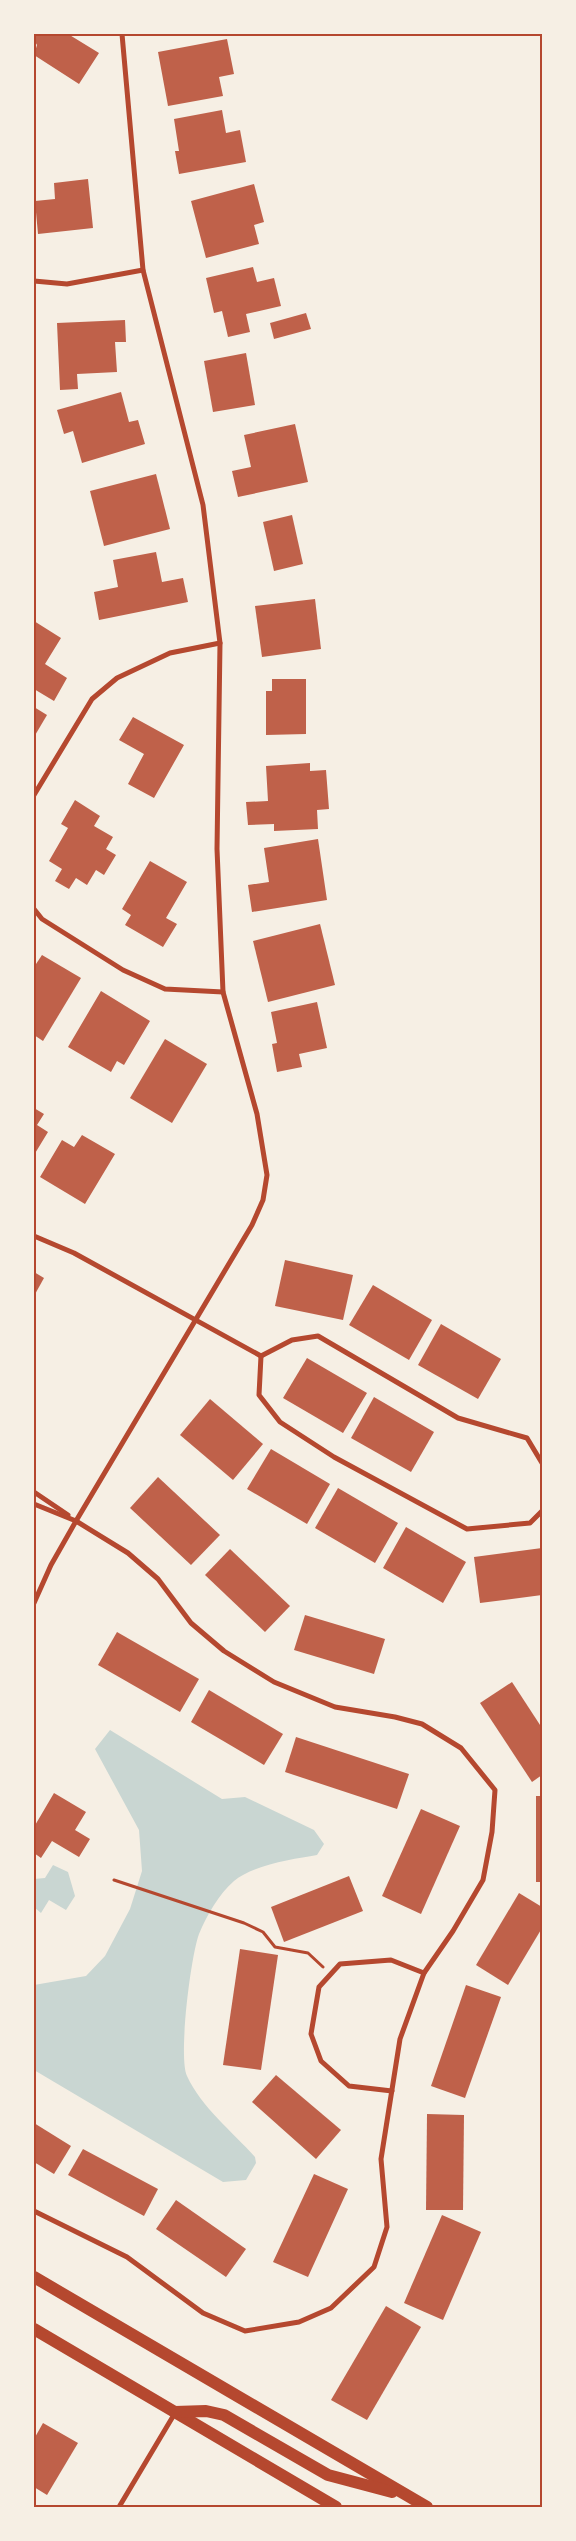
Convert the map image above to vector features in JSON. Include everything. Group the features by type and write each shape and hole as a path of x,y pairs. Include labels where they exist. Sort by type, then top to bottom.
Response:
{"main road":[{"path":"34,2277 427,2507"},
{"path":"34,2329 336,2507"},
{"path":"176,2412 206,2411 224,2415 328,2475 409,2497"}],"street":[{"path":"34,1603 51,1565 76,1521 252,1225 263,1200 267,1175 256,1114 223,992 216,849 220,643 203,505 143,270 122,34"},
{"path":"34,281 67,284 143,270"},
{"path":"34,795 92,699 118,678 170,653 220,643"},
{"path":"34,910 42,919 124,970 165,990 223,992"},
{"path":"34,1236 74,1253 195,1322 261,1356"},
{"path":"261,1356 292,1340 318,1336 458,1418 527,1438 542,1464"},
{"path":"261,1356 259,1395 280,1422 334,1457 420,1506 467,1530 530,1523 542,1511"},
{"path":"34,1492 128,1553 158,1579 191,1623 224,1651 274,1682 335,1707 396,1717 422,1724 461,1748 495,1790 492,1832 483,1880 453,1931 424,1974 400,2039 382,2159 386,2227 374,2267 331,2308 298,2322 245,2331 203,2313 127,2257 34,2211"},
{"path":"34,1504 76,1521"},
{"path":"392,2091 349,2086 321,2061 311,2034 319,1988 340,1964 390,1960 424,1974"},
{"path":"119,2507 176,2412"}],"path":[{"path":"114,1880 244,1923 263,1932 275,1947 308,1953 331,1974"}],"shaded area":[{"path":"110,1730 222,1799 245,1797 314,1830 324,1844 317,1855 262,1867 242,1875 234,1881 218,1898 210,1912 199,1934 192,1962 184,2049 187,2076 209,2109 255,2157 256,2163 246,2180 223,2182 34,2070 34,1985 86,1976 105,1956 130,1909 142,1871 139,1830 95,1749"},
{"path":"53,1865 68,1872 75,1896 66,1910 49,1900 41,1913 34,1907 34,1879 45,1878"}],"building":[{"path":"37,34 68,34 99,53 79,84 34,55 37,45 34,40"},
{"path":"227,39 234,74 219,77 223,96 168,106 158,52"},
{"path":"222,110 226,133 240,130 246,162 179,174 175,151 179,151 174,119"},
{"path":"88,179 93,228 38,234 35,201 55,199 54,183"},
{"path":"254,184 264,222 254,225 259,244 206,258 191,201"},
{"path":"253,267 257,282 274,278 281,306 246,314 250,332 228,337 222,311 214,313 206,278"},
{"path":"306,313 311,329 274,339 270,323"},
{"path":"125,320 126,342 115,342 117,372 77,374 78,389 60,390 57,323"},
{"path":"246,353 255,405 213,412 204,361"},
{"path":"121,392 129,422 138,420 145,444 82,463 73,431 64,434 57,410"},
{"path":"295,424 308,482 238,497 232,471 251,467 244,435"},
{"path":"156,474 170,529 104,546 90,491"},
{"path":"292,515 303,564 274,571 263,522"},
{"path":"156,552 162,582 183,578 188,602 99,620 94,592 118,587 113,560"},
{"path":"315,599 321,649 262,657 255,606"},
{"path":"34,621 61,638 45,664 67,678 54,701 34,689"},
{"path":"272,679 306,679 306,734 266,735 266,691 272,691"},
{"path":"34,707 47,715 34,737"},
{"path":"133,717 184,745 154,798 128,784 144,754 119,740"},
{"path":"310,763 310,771 326,770 329,809 317,810 318,829 274,831 274,824 248,825 246,802 268,801 266,766"},
{"path":"75,800 100,816 94,826 113,837 106,849 116,855 104,875 96,870 87,885 76,878 69,889 55,881 62,869 49,861 68,828 61,824"},
{"path":"318,839 327,900 252,912 248,885 269,882 264,848"},
{"path":"150,861 187,882 166,918 177,924 163,947 125,925 131,915 122,909"},
{"path":"320,924 335,985 268,1002 253,941"},
{"path":"42,955 81,978 43,1041 34,1035 34,967"},
{"path":"101,991 150,1021 124,1065 117,1061 111,1072 68,1047"},
{"path":"317,1002 327,1048 299,1054 302,1067 277,1072 272,1044 277,1043 271,1012"},
{"path":"165,1039 207,1064 172,1123 130,1098"},
{"path":"34,1108 44,1114 37,1125 48,1132 34,1155"},
{"path":"82,1135 115,1154 85,1204 40,1177 62,1140 74,1147"},
{"path":"285,1260 353,1275 343,1320 275,1306"},
{"path":"34,1272 44,1278 34,1296"},
{"path":"373,1285 432,1320 409,1360 349,1325"},
{"path":"441,1324 501,1359 478,1399 418,1365"},
{"path":"307,1358 367,1393 343,1433 283,1398"},
{"path":"374,1397 434,1432 411,1472 351,1438"},
{"path":"210,1399 263,1444 233,1480 180,1435"},
{"path":"271,1449 330,1484 307,1524 247,1489"},
{"path":"158,1477 220,1535 191,1565 130,1508"},
{"path":"338,1488 398,1523 375,1563 315,1528"},
{"path":"406,1527 466,1562 443,1603 383,1568"},
{"path":"542,1548 542,1595 480,1603 474,1557"},
{"path":"230,1549 290,1606 265,1632 205,1575"},
{"path":"305,1615 385,1639 374,1674 294,1650"},
{"path":"117,1632 199,1679 180,1712 98,1665"},
{"path":"512,1682 542,1728 542,1775 532,1782 480,1703"},
{"path":"209,1690 283,1734 264,1765 191,1722"},
{"path":"296,1737 409,1774 397,1809 285,1772"},
{"path":"54,1793 86,1812 75,1830 90,1839 79,1857 52,1841 41,1858 34,1853 34,1827"},
{"path":"536,1796 542,1796 542,1882 536,1882"},
{"path":"421,1809 460,1826 421,1914 382,1896"},
{"path":"349,1876 363,1911 284,1942 271,1907"},
{"path":"519,1893 542,1907 542,1928 508,1985 476,1965"},
{"path":"240,1949 278,1955 261,2070 223,2065"},
{"path":"466,1985 501,1997 465,2098 431,2086"},
{"path":"276,2075 341,2130 316,2159 252,2102"},
{"path":"427,2114 464,2115 463,2210 426,2210"},
{"path":"34,2123 71,2146 54,2174 34,2162"},
{"path":"83,2149 158,2189 144,2216 68,2175"},
{"path":"314,2174 348,2189 308,2277 273,2262"},
{"path":"176,2200 246,2249 226,2277 156,2229"},
{"path":"442,2215 481,2232 443,2320 404,2303"},
{"path":"386,2306 421,2327 367,2420 331,2400"},
{"path":"43,2423 78,2443 47,2495 34,2487 34,2439"}]}
